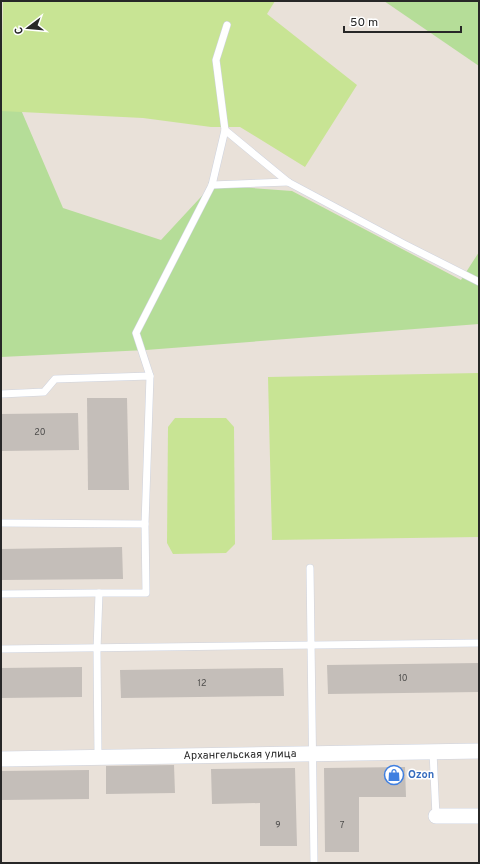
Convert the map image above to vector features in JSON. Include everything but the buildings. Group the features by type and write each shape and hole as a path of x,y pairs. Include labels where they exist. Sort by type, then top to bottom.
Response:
{"street":[{"name":"Архангельская улица","path":"1,758 433,752 479,750"},
{"path":"436,816 479,816"}],"lane":[{"path":"1,594 146,593 145,524 150,376 136,333 212,184 225,130 216,60 227,25"},
{"path":"225,130 288,182 479,282"},
{"path":"212,184 288,182"},
{"path":"1,394 44,392 54,379 150,376"},
{"path":"1,523 145,524"},
{"path":"310,568 314,863"},
{"path":"98,757 97,648 99,593"},
{"path":"1,649 479,643"},
{"path":"433,752 436,816"}],"green space":[{"path":"3,1 275,1 267,14 357,85 305,167 240,127 211,127 143,118 1,111"},
{"path":"384,1 479,1 479,66"},
{"path":"1,63 63,208 161,240 212,185 292,191 461,280 479,252 479,324 146,350 1,357"},
{"path":"479,373 479,537 272,540 268,377"},
{"path":"175,418 226,418 234,427 235,544 226,553 173,554 167,543 168,427"}],"place":[{"name":"Ozon","path":"394,775"}]}
